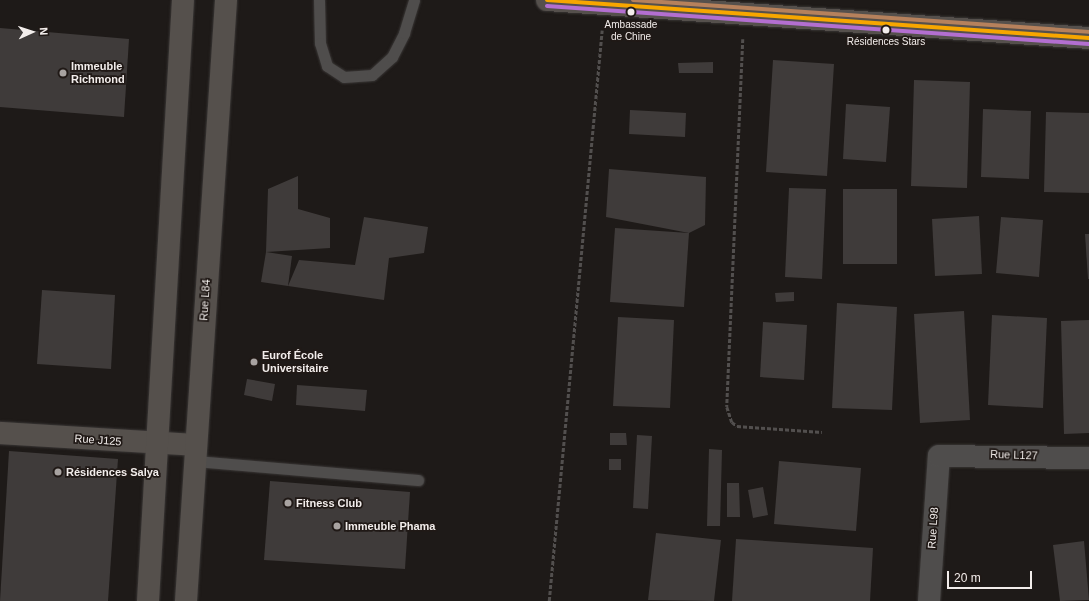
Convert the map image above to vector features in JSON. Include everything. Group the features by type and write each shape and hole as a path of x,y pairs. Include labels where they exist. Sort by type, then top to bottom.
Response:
{"main road":[{"path":"148,601 183,0"},
{"name":"Rue L84","path":"186,601 226,0"},
{"path":"548,0 1089,38"},
{"name":"Rue J125","path":"0,433 158,444 195,453"}],"street":[{"name":"Rue L127","path":"939,456 1089,458"},
{"name":"Rue L98","path":"929,601 939,456"}],"lane":[{"path":"319,0 320,43 327,66 344,78 372,75 392,57 404,34 414,0"},
{"path":"195,453 418,480"}],"path":[{"path":"549,601 605,4"},
{"path":"744,14 727,407 732,422 746,428 822,432"}],"building":[{"name":"Immeuble Richmond","path":"0,28 129,39 124,117 0,107"},
{"path":"773,60 834,64 827,176 766,172"},
{"path":"713,62 713,73 679,73 678,63"},
{"path":"914,80 970,82 967,188 911,186"},
{"path":"846,104 890,107 886,162 843,159"},
{"path":"983,109 1031,111 1029,179 981,177"},
{"path":"630,110 686,113 685,137 629,134"},
{"path":"1046,112 1089,113 1089,193 1044,192"},
{"path":"609,169 706,177 705,225 689,233 606,217"},
{"path":"298,176 298,209 330,218 330,248 266,252 268,189"},
{"path":"789,188 826,189 822,279 785,277"},
{"path":"843,189 897,189 897,264 843,264"},
{"path":"979,216 982,274 935,276 932,219"},
{"path":"364,217 428,227 424,253 389,258 384,300 288,286 299,260 355,265"},
{"path":"1001,217 1043,220 1039,277 996,273"},
{"path":"615,228 689,233 684,307 610,302"},
{"path":"1085,234 1089,234 1089,279 1088,279"},
{"path":"266,252 292,256 288,286 261,282"},
{"path":"42,290 115,295 111,369 37,364"},
{"path":"794,292 794,301 776,302 775,293"},
{"path":"837,303 897,307 892,410 832,408"},
{"path":"964,311 970,420 920,423 914,314"},
{"path":"992,315 1047,318 1043,408 988,405"},
{"path":"618,317 674,320 670,408 613,406"},
{"path":"1089,320 1089,433 1064,434 1061,321"},
{"path":"763,322 807,325 804,380 760,377"},
{"path":"247,379 275,384 272,401 244,395"},
{"path":"297,385 367,390 365,411 296,405"},
{"path":"610,433 626,433 627,445 610,445"},
{"path":"637,435 652,436 648,509 633,508"},
{"path":"709,449 722,450 720,526 707,526"},
{"path":"9,451 118,459 108,601 0,601"},
{"path":"609,459 621,459 621,470 609,470"},
{"path":"779,461 861,468 856,531 774,524"},
{"name":"Immeuble Phama","path":"270,481 410,492 405,569 264,560"},
{"path":"727,483 739,483 740,517 727,517"},
{"path":"763,487 768,515 753,518 748,490"},
{"path":"656,533 721,540 714,601 648,600"},
{"path":"736,539 873,548 870,601 732,601"},
{"path":"1084,541 1089,600 1060,601 1053,545"}],"transit line":[{"path":"547,0 1089,38"},
{"path":"633,0 1089,32"},
{"path":"547,6 1089,44"}],"place":[{"name":"Ambassade de Chine","path":"631,12"},
{"name":"Résidences Stars","path":"886,30"},
{"name":"Immeuble Richmond","path":"63,73"},
{"name":"Eurof École Universitaire","path":"254,362"},
{"name":"Résidences Salya","path":"58,472"},
{"name":"Fitness Club","path":"288,503"},
{"name":"Immeuble Phama","path":"337,526"}]}
